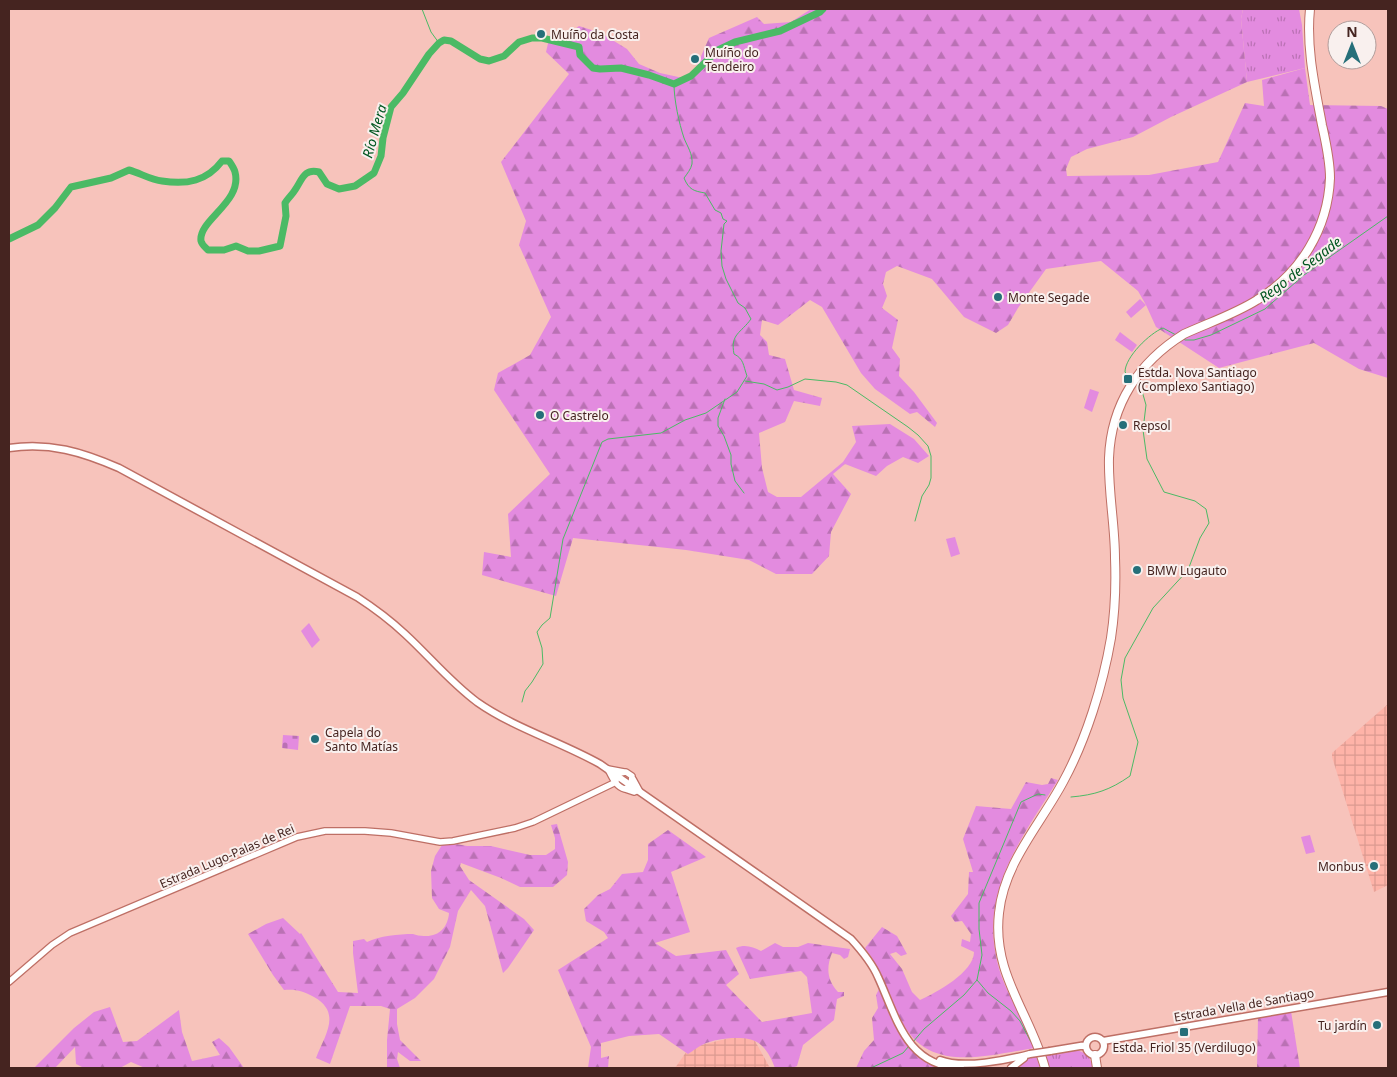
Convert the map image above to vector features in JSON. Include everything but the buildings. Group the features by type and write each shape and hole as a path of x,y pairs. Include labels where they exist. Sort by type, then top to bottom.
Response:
{"highway":[{"path":"1045,1068 1035,1038 1010,989 1004,969 998,944 1000,907 1002,892 1009,872 1064,780 1083,737 1100,687 1112,623 1115,558 1109,459 1110,442 1126,393 1145,365 1174,340 1184,334 1255,301 1274,289 1301,260 1311,246 1324,213 1330,178 1311,62 1308,22 1305,9"},
{"path":"1308,22 1310,9"},
{"path":"1095,1056 1097,1068"}],"main road":[{"path":"9,448 41,446 64,448 89,454 120,468 357,597 382,614 406,635 439,669 479,704 515,723 579,752 608,769 616,779 632,782 639,790 851,939 862,951 878,976 897,1023 908,1041 930,1061 946,1067 961,1068"},
{"name":"Estrada Vella de Santiago","path":"908,1041 923,1053 945,1062 960,1064 994,1061 1086,1045 1092,1037 1097,1037 1103,1041 1388,992"},
{"path":"1086,1045 1088,1051 1095,1056 1104,1050 1103,1041"},
{"path":"1002,1060 1010,1068 1030,1054"},
{"path":"990,1068 994,1061"}],"street":[{"path":"608,769 629,773 632,782 625,788"},
{"name":"Estrada Lugo-Palas de Rei","path":"9,982 52,945 70,933 297,837 325,831 365,831 391,833 440,842 453,841 515,828 533,822 616,779 624,772"},
{"path":"616,779 619,787 634,792 639,790"}],"shaded area":[{"path":"1388,704 1388,885 1374,892 1332,753"},
{"path":"746,1034 755,1041 770,1068 675,1068 689,1048"}],"green space":[{"path":"811,9 1243,9 1241,19 1247,82 1171,117 1133,137 1087,149 1071,157 1066,169 1067,176 1149,175 1218,162 1245,103 1264,106 1262,80 1305,68 1310,105 1381,106 1388,109 1388,378 1359,369 1314,343 1219,368 1156,327 1138,291 1101,261 1046,269 1008,325 996,333 964,317 932,279 897,266 886,272 883,284 887,296 882,308 898,320 892,348 900,359 899,376 914,392 937,423 935,427 917,412 910,414 875,389 861,373 822,307 810,300 778,325 762,320 760,335 767,342 769,355 785,359 794,390 822,398 820,406 794,401 785,422 759,433 762,468 768,492 777,497 801,497 843,462 856,442 852,426 890,424 914,439 929,456 918,463 903,457 887,466 876,476 845,464 833,474 851,494 831,532 829,556 812,574 776,574 749,560 686,550 573,538 556,596 482,575 484,552 511,557 508,514 550,474 494,390 498,373 530,355 551,317 519,245 526,221 501,162 569,74 546,52 550,35 564,37 579,26 601,33 627,49 639,64 660,73 683,78 695,70 709,38 757,17 764,24 791,22"},
{"path":"1243,9 1299,9 1305,68 1247,82 1241,19"},
{"path":"1140,299 1146,305 1131,318 1126,312"},
{"path":"1120,332 1137,345 1132,352 1115,340"},
{"path":"1090,389 1099,392 1092,412 1084,408"},
{"path":"955,537 960,554 951,557 946,539"},
{"path":"309,623 320,640 312,648 301,631"},
{"path":"283,735 299,736 298,750 282,748"},
{"path":"1051,778 1058,780 1029,826 1005,871 997,895 993,920 994,947 1001,975 1035,1048 979,1057 943,1055 927,1049 913,1037 901,1020 881,974 865,948 882,927 897,936 907,954 901,956 896,952 890,954 902,969 912,992 920,1000 944,987 961,974 968,967 974,952 961,946 962,939 970,942 971,934 962,921 955,922 951,916 968,894 969,872 973,872 963,839 976,806 1011,809 1026,782 1042,785 1048,784"},
{"path":"557,824 568,862 567,875 553,887 520,887 461,863 460,866 469,880 524,919 534,930 503,973 485,906 471,890 458,911 450,947 434,979 415,998 397,1009 400,1040 421,1061 410,1061 398,1052 397,1059 400,1068 387,1068 390,1009 381,1006 350,1006 330,1064 316,1058 329,1025 327,1010 322,1003 310,995 296,990 284,990 248,934 266,924 283,918 301,933 338,992 358,993 353,941 364,939 367,942 402,934 429,936 438,933 445,927 449,913 439,909 432,898 431,871 435,856 442,845 451,843 467,846 491,846 530,855 546,855 555,849 555,838 551,825"},
{"path":"668,830 706,857 671,872 690,932 655,943 676,956 726,950 739,974 726,985 762,1022 812,1013 807,977 801,971 750,979 736,948 743,946 761,951 775,943 783,947 798,947 808,943 850,949 848,957 844,959 840,955 832,953 828,969 830,978 838,992 844,992 844,996 837,999 834,1020 803,1045 797,1066 792,1068 775,1068 770,1056 763,1047 749,1039 717,1040 702,1045 688,1054 659,1034 629,1036 601,1043 601,1058 609,1056 608,1068 588,1068 591,1047 558,970 608,938 604,932 586,921 584,909 598,895 610,889 622,874 643,872 648,860 648,844"},
{"path":"1310,835 1315,852 1306,854 1301,837"},
{"path":"879,989 901,1037 913,1050 941,1064 934,1068 856,1068 864,1051 874,1040 872,1018 878,1008 876,995"},
{"path":"110,1007 123,1042 137,1041 179,1010 182,1032 192,1061 220,1055 212,1042 219,1038 229,1047 244,1068 145,1068 131,1062 120,1068 84,1068 76,1064 75,1047 55,1068 34,1068 74,1028 94,1012"},
{"path":"1291,1011 1300,1068 1257,1068 1258,1017"},
{"path":"1076,1050 1083,1052 1087,1056 1093,1068 1049,1068 1046,1055"},
{"path":"1036,1056 1040,1068 1014,1068 1026,1059"}],"waterway":[{"path":"422,9 431,32 439,43"},
{"name":"Río Mera","path":"9,239 38,225 55,208 71,187 111,178 129,170 158,180 188,182 210,173 222,161 229,161 235,172 236,183 227,201 202,233 202,244 208,250 224,250 236,246 248,251 259,251 280,246 286,216 285,203 307,173 319,172 327,184 339,189 355,186 374,173 381,156 383,138 391,107 403,93 429,54 444,40 451,41 480,59 489,61 504,56 519,42 532,38 542,38 579,47 580,55 593,68 621,68 674,84 691,76 718,50 735,42 780,31 823,9"},
{"path":"522,702 525,691 543,664 542,648 537,632 550,618 563,539 602,442 608,439 661,433 685,420 706,413 737,392 747,376 741,360 734,354 733,347 737,334 751,319 745,308 738,303 722,266 721,251 724,224 727,221 723,219 721,213 715,210 705,193 692,189 684,178 691,168 692,160 679,119 674,84"},
{"name":"Rego de Segade","path":"1182,338 1194,340 1211,335 1265,309 1304,275 1388,216"},
{"name":"Rego de Segade","path":"1132,380 1125,372 1126,366 1139,346 1163,328 1176,335"},
{"path":"745,381 764,384 777,390 805,379 847,385 918,435 928,446 931,456 931,478 922,496 915,521"},
{"name":"Rego de Segade","path":"1071,797 1102,791 1130,776 1138,742 1123,698 1121,680 1125,658 1153,608 1188,570 1200,538 1209,523 1206,509 1195,501 1164,492 1147,459 1143,430 1146,405 1142,391 1136,384"},
{"path":"725,399 718,418 718,426 731,455 735,481 744,493"},
{"name":"Rego de Segade","path":"913,1042 924,1029 964,995 977,980 982,955 979,903 1021,802 1038,794 1045,795"},
{"path":"977,980 988,993 1011,1011 1020,1021 1031,1042"},
{"path":"871,1068 903,1053 909,1046"}],"place":[{"name":"Muíño da Costa","path":"541,34"},
{"name":"Muíño do Tendeiro","path":"695,59"},
{"name":"Monte Segade","path":"998,297"},
{"name":"Estda. Nova Santiago (Complexo Santiago)","path":"1128,379"},
{"name":"O Castrelo","path":"540,415"},
{"name":"Repsol","path":"1123,425"},
{"name":"BMW Lugauto","path":"1137,570"},
{"name":"Capela do Santo Matías","path":"315,739"},
{"name":"Monbus","path":"1374,866"},
{"name":"Tu jardín","path":"1377,1025"},
{"name":"Estda. Friol 35 (Verdilugo)","path":"1184,1032"}]}
